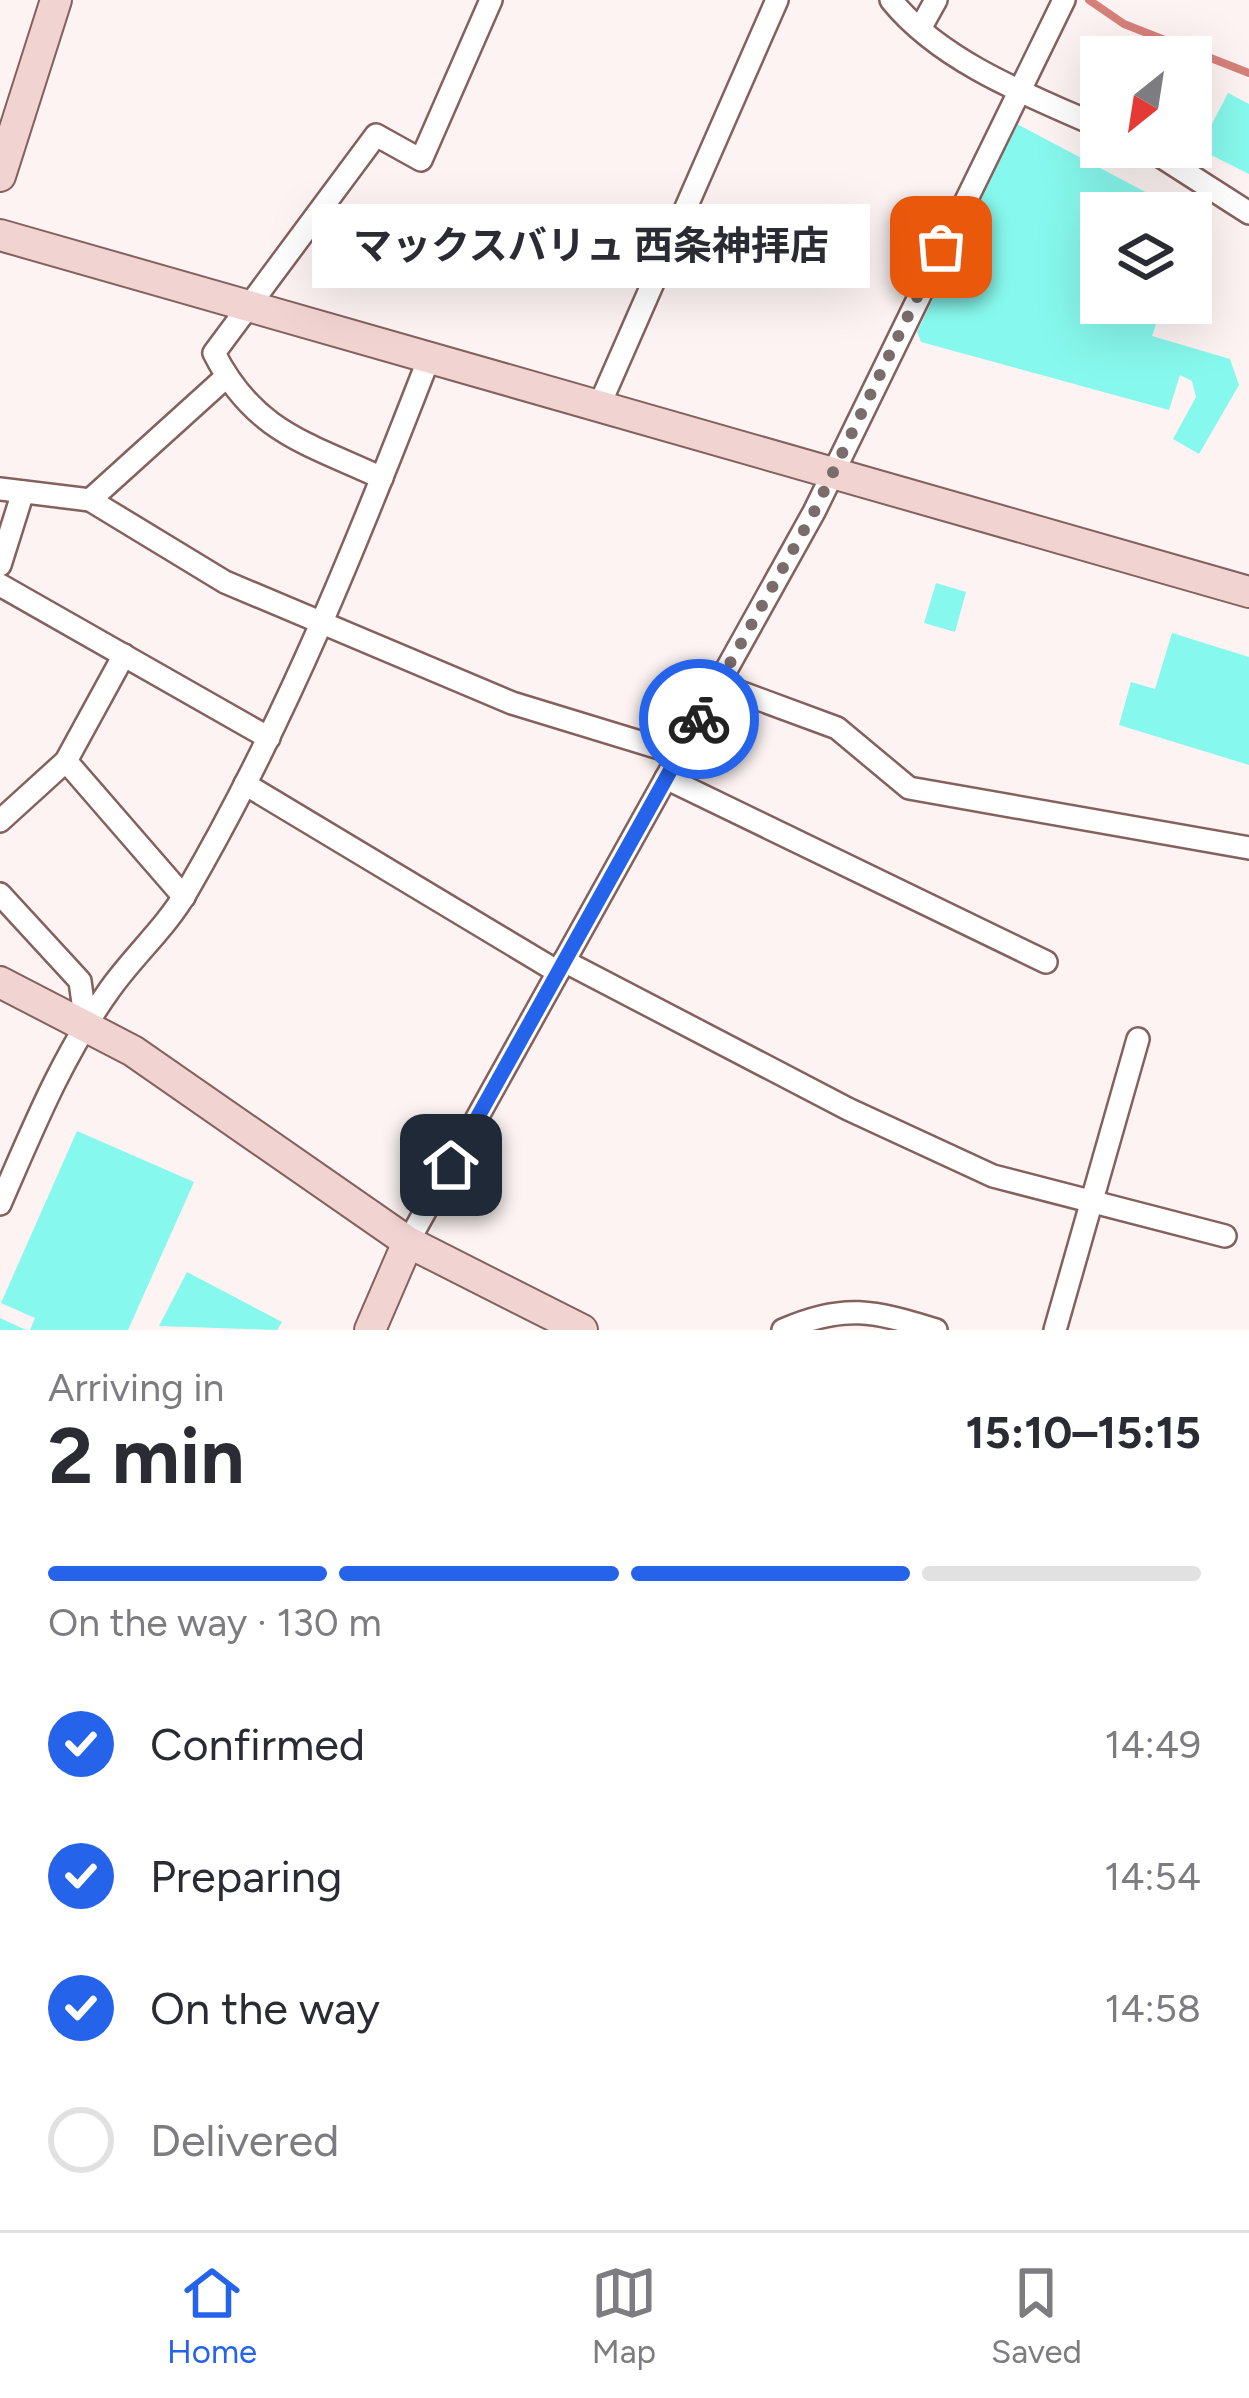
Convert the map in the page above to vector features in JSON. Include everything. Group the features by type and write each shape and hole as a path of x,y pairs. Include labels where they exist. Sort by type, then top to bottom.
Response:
{"street":[{"path":"0,176 56,0"},
{"path":"382,478 266,425 226,377 214,353 376,135 421,160 491,0"},
{"path":"599,406 777,0"},
{"path":"891,0 921,27 1015,91 1080,118"},
{"path":"921,27 936,0"},
{"path":"370,1330 408,1242 833,474 1015,91 1064,0"},
{"path":"1179,168 1249,213"},
{"path":"0,235 1249,592"},
{"path":"0,1204 59,1069 86,1025 184,897 269,738 325,624 429,358"},
{"path":"90,500 226,377"},
{"path":"0,489 90,500 225,582 512,704 679,754"},
{"path":"0,565 23,493"},
{"path":"0,585 269,738"},
{"path":"0,821 66,761 124,656"},
{"path":"718,684 837,728 909,788 1249,848"},
{"path":"66,761 184,897"},
{"path":"666,778 1046,962"},
{"path":"245,784 561,966 993,1176 1090,1205 1225,1236"},
{"path":"0,894 80,981 86,1025"},
{"path":"0,982 133,1051 408,1242 582,1330"},
{"path":"1055,1330 1138,1039"},
{"path":"783,1330 823,1312 848,1310 936,1330"}],"building":[{"path":"1228,93 1249,104 1249,174 1212,156 1212,124"},
{"path":"1017,124 1080,157 1080,168 1100,168 1145,192 1080,192 1080,324 1156,324 1152,336 1230,359 1239,385 1199,454 1173,439 1196,397 1192,381 1180,375 1169,410 921,342 917,332"},
{"path":"936,583 966,592 955,632 924,623"},
{"path":"1172,633 1249,657 1249,765 1119,725 1131,682 1155,689"},
{"path":"77,1131 194,1182 128,1330 30,1330 35,1318 1,1303"},
{"path":"187,1272 282,1322 277,1330 159,1326"},
{"path":"0,1318 26,1330 0,1330"}],"waterway":[{"path":"1089,0 1124,24 1249,73"}],"way so far":[{"path":"699,719 814,512 941,247"}],"place":[{"name":"マックスバリュ 西条神拝店","path":"941,247"}],"route":[{"path":"451,1165 699,719"}]}
